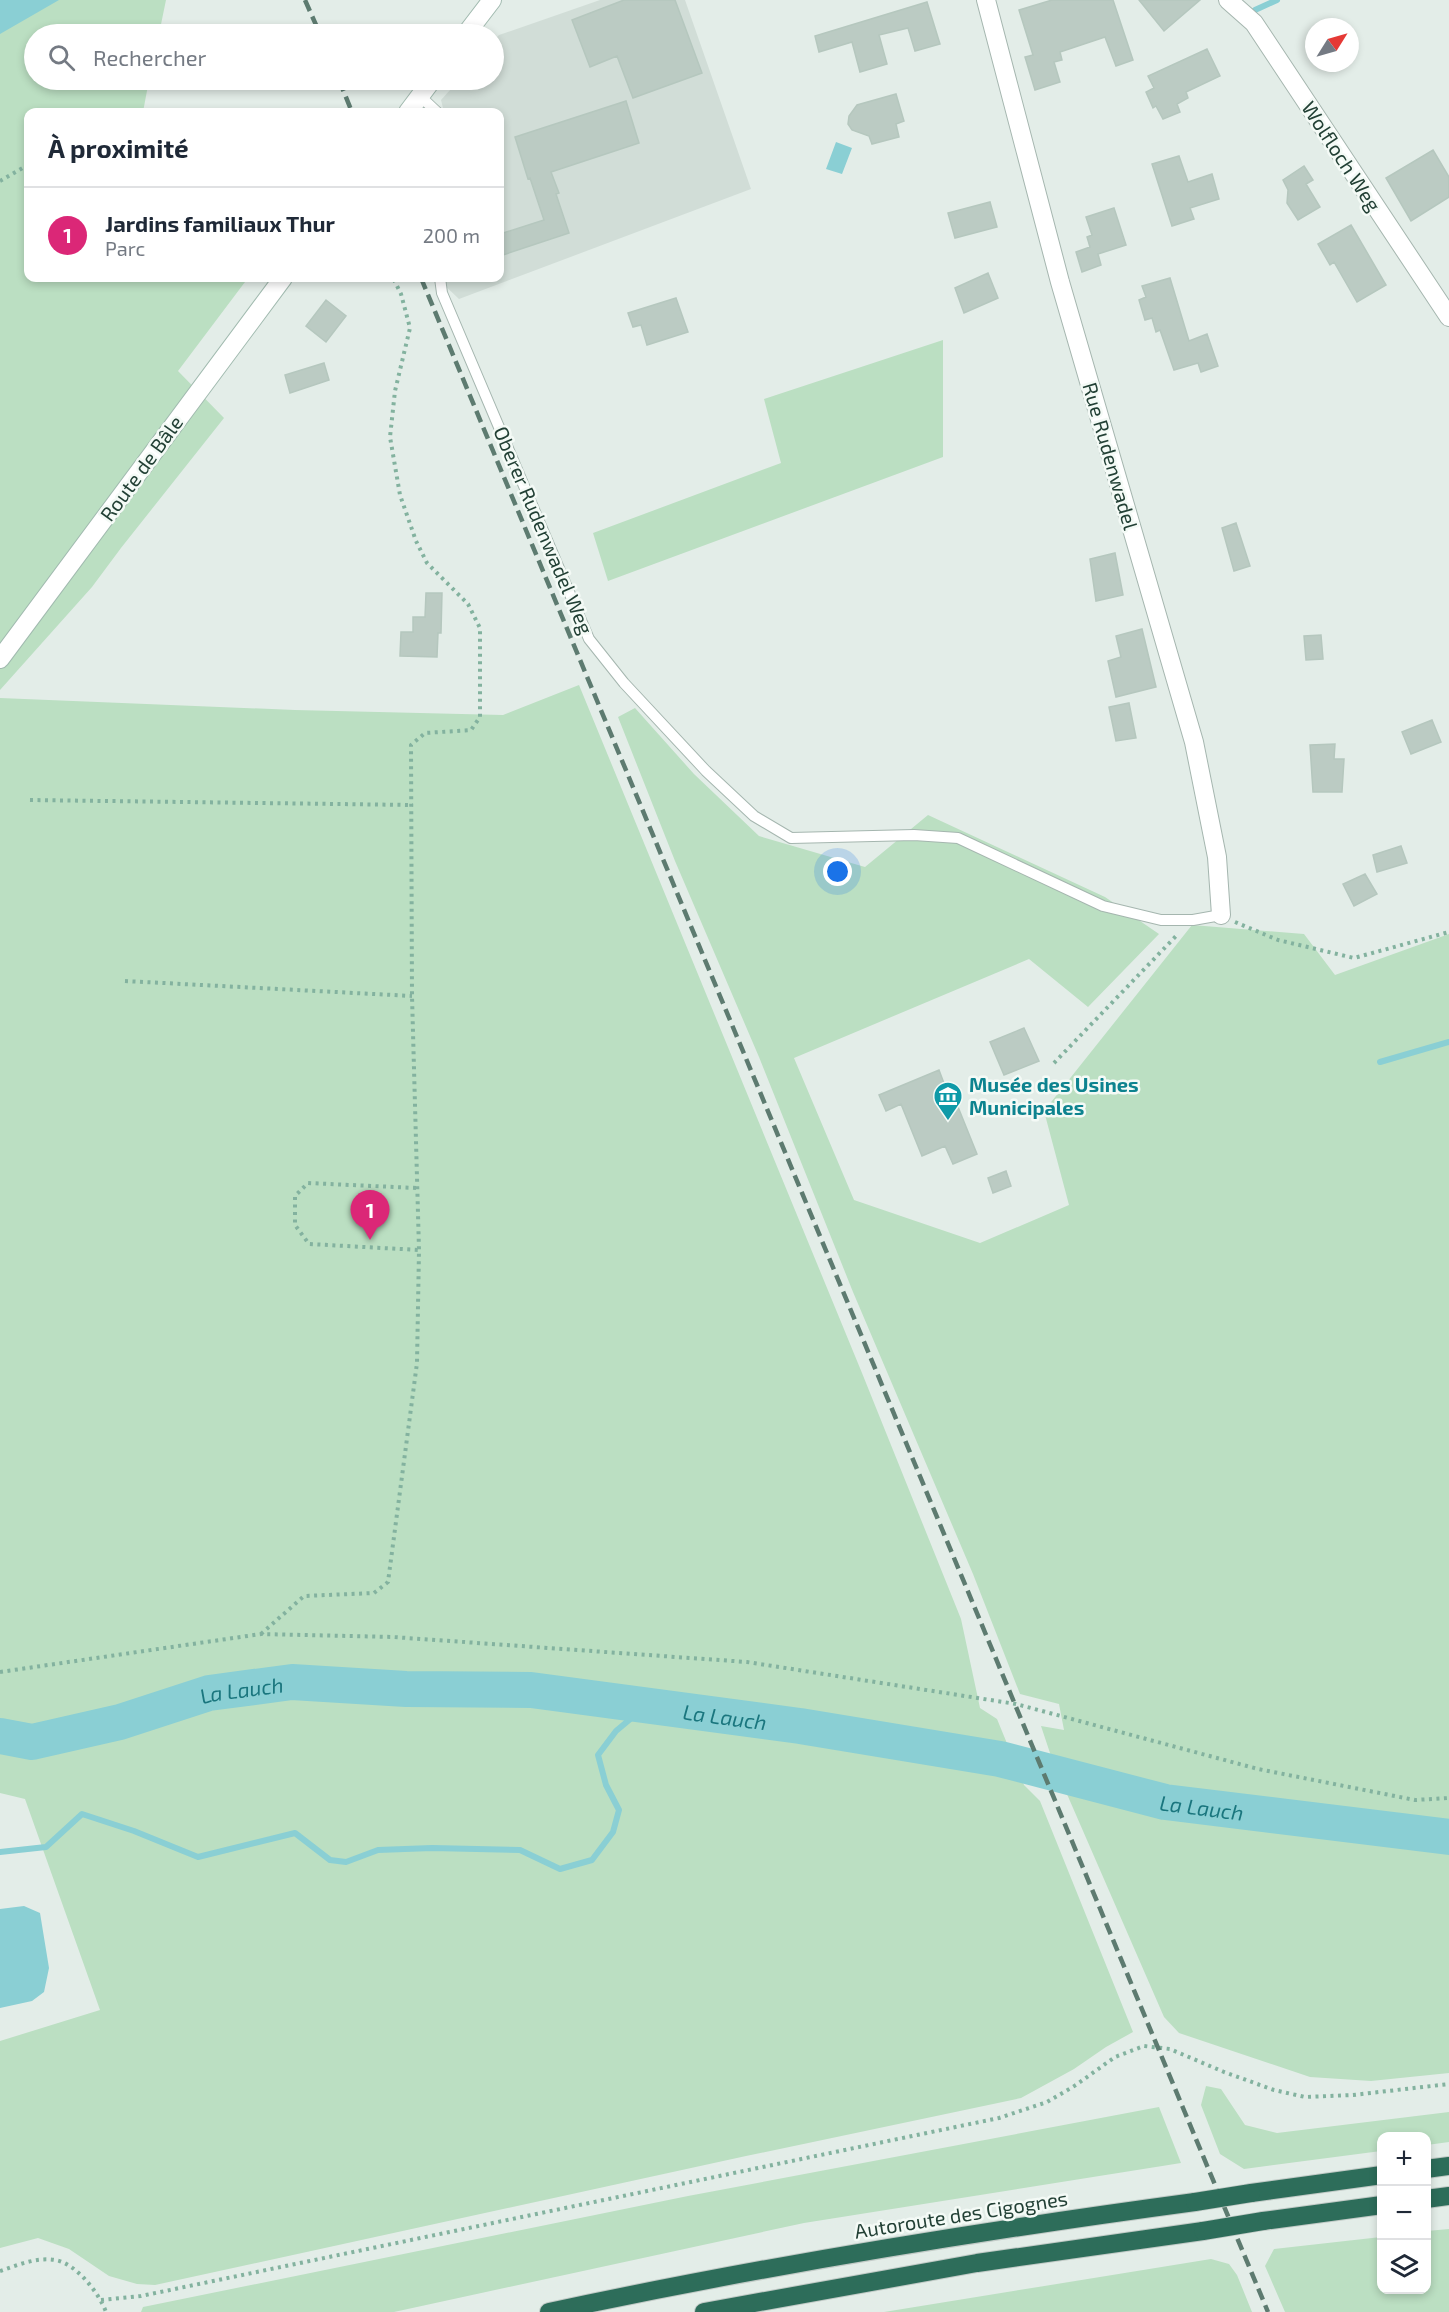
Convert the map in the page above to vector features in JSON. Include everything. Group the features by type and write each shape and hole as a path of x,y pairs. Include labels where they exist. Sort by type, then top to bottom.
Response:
{"highway":[{"path":"1431,2168 1449,2166"},
{"name":"Autoroute des Cigognes","path":"549,2312 786,2265 973,2234 1377,2176"},
{"path":"1431,2198 1449,2196"},
{"path":"704,2312 977,2263 1377,2206"}],"street":[{"path":"474,24 492,0"},
{"name":"Rue Rudenwadel","path":"986,0 1060,282 1194,742 1217,857 1221,915"},
{"name":"Wolfloch Weg","path":"1228,0 1254,22 1449,317"},
{"path":"411,108 424,90"},
{"name":"Route de Bâle","path":"0,659 280,282"}],"lane":[{"path":"420,96 433,108"},
{"name":"Oberer Rudenwadel Weg","path":"440,282 441,293 589,639 624,683 698,763 754,816 791,838 914,835 958,838 1103,906 1161,920 1193,920 1221,915"}],"path":[{"path":"0,181 24,167"},
{"path":"261,1634 304,1596 374,1593 388,1582 417,1363 418,1250 412,996 411,745 424,733 471,730 480,717 480,628 468,604 427,563 416,541 400,495 390,437 395,391 410,328 401,294 395,282"},
{"path":"30,800 413,805"},
{"path":"1221,915 1278,940 1354,958 1449,932"},
{"path":"1054,1064 1193,920"},
{"path":"125,981 412,996"},
{"path":"416,1188 308,1183 295,1197 295,1225 309,1244 418,1250"},
{"path":"0,1672 261,1634 393,1637 747,1662 1017,1704 1258,1769 1415,1800 1449,1798"},
{"path":"101,2300 153,2293 999,2118 1047,2102 1076,2085 1115,2057 1144,2046 1170,2049 1234,2076 1274,2090 1305,2097 1353,2096 1449,2084"},
{"path":"0,2271 29,2261 57,2260 75,2270 93,2287 106,2312"}],"shaded area":[{"path":"600,0 685,0 751,189 459,299 441,282 504,282 504,108 443,108 441,100 450,90 504,90 504,33"}],"green space":[{"path":"0,0 166,0 161,24 24,24 24,90 147,90 144,108 24,108 24,282 245,282 178,371 224,418 92,587 0,690"},
{"path":"943,340 943,457 608,581 593,533 781,463 764,399"},
{"path":"579,685 961,1619 980,1708 997,1719 1024,1785 1040,1801 1133,2032 1074,2069 1021,2098 155,2285 137,2284 109,2276 69,2249 38,2238 0,2248 0,2041 100,2010 25,1799 0,1793 0,698 295,710 503,715"},
{"path":"635,708 694,774 759,836 865,867 928,815 1105,897 1159,934 1088,1007 1029,959 794,1058 854,1200 980,1243 1069,1205 1044,1111 1192,925 1304,934 1335,975 1449,934 1449,2073 1371,2081 1310,2077 1179,2033 1164,2017 1053,1762 1041,1726 1064,1730 1059,1704 1020,1694 973,1574 853,1292 759,1057 675,861 618,717"},
{"path":"1206,2086 1221,2089 1245,2125 1277,2133 1449,2112 1449,2142 1431,2144 1431,2132 1377,2132 1377,2152 1244,2169 1220,2154 1201,2105"},
{"path":"1159,2107 1181,2163 804,2223 394,2312 141,2312 143,2307 688,2196"},
{"path":"1449,2229 1449,2312 1285,2312 1265,2266 1274,2249 1377,2237 1377,2294 1431,2294 1431,2231"},
{"path":"1211,2259 1229,2264 1237,2275 1252,2312 884,2312"}],"water":[{"path":"0,0 59,0 0,34"},
{"path":"836,142 852,148 842,174 826,169"},
{"path":"24,1906 40,1913 49,1968 44,1992 32,2001 0,2008 0,1909"}],"building":[{"path":"624,0 675,0 702,73 633,98 617,56 590,67 572,20"},
{"path":"1052,0 1113,0 1133,60 1116,66 1105,37 1060,52 1062,60 1054,62 1060,82 1035,90 1025,57 1033,55 1019,10"},
{"path":"1139,0 1200,0 1164,31"},
{"path":"927,2 940,44 915,51 908,28 879,35 887,64 860,72 852,42 819,52 815,36"},
{"path":"1207,49 1220,76 1186,92 1188,98 1177,104 1180,112 1163,119 1156,106 1153,108 1146,92 1154,88 1148,76"},
{"path":"896,94 904,121 896,124 899,137 872,144 869,136 852,130 848,124 849,116 857,105"},
{"path":"626,101 639,143 551,172 569,233 504,255 504,233 544,220 515,137"},
{"path":"1433,150 1449,177 1449,197 1411,221 1386,178"},
{"path":"1179,156 1188,182 1212,174 1219,199 1190,208 1194,219 1172,226 1152,164"},
{"path":"1304,166 1313,180 1306,184 1320,207 1298,220 1287,203 1288,190 1283,180"},
{"path":"990,202 997,227 955,238 948,213"},
{"path":"1114,208 1126,245 1098,254 1101,265 1082,272 1076,252 1090,247 1087,237 1092,235 1086,217"},
{"path":"1351,225 1386,285 1357,302 1334,262 1330,265 1318,244"},
{"path":"988,273 998,298 964,313 955,288"},
{"path":"1170,278 1189,341 1207,334 1218,366 1201,372 1198,363 1174,370 1160,330 1156,332 1152,318 1145,320 1139,300 1146,297 1142,286"},
{"path":"676,298 688,332 647,345 641,325 633,327 628,313"},
{"path":"326,300 346,316 326,342 306,326"},
{"path":"324,363 329,380 290,393 285,375"},
{"path":"1236,523 1250,566 1234,571 1222,528"},
{"path":"1115,553 1123,595 1096,601 1090,559"},
{"path":"426,593 442,593 441,633 438,633 437,657 400,656 401,632 413,632 413,617 425,617"},
{"path":"1142,629 1156,687 1116,697 1108,661 1121,657 1116,636"},
{"path":"1321,635 1323,659 1306,660 1304,636"},
{"path":"1129,703 1136,738 1116,741 1109,707"},
{"path":"1432,720 1441,742 1411,754 1402,732"},
{"path":"1335,744 1334,759 1344,759 1342,792 1313,792 1310,745"},
{"path":"1401,846 1407,863 1377,872 1373,855"},
{"path":"1365,874 1377,894 1354,906 1343,884"},
{"path":"1024,1028 1039,1061 1004,1075 990,1042"},
{"path":"939,1070 948,1094 952,1092 977,1154 953,1164 945,1146 922,1156 901,1104 886,1111 879,1095"},
{"path":"1006,1171 1011,1186 993,1193 988,1178"}],"waterway":[{"path":"1255,10 1277,0"},
{"path":"1380,1062 1449,1042"},
{"name":"La Lauch","path":"0,1736 32,1742 120,1722 209,1693 292,1682 406,1689 531,1690 800,1726 1000,1759 1165,1802 1449,1837"},
{"path":"0,1852 46,1847 82,1814 134,1831 198,1857 295,1833 330,1860 346,1862 378,1850 432,1848 520,1850 560,1869 592,1860 613,1832 619,1810 606,1785 598,1755 616,1731 647,1705"}],"railway":[{"path":"305,0 316,24"},
{"path":"343,90 350,108"},
{"path":"423,282 1268,2312"}],"place":[{"name":"Musée des Usines Municipales","path":"948,1122"},
{"name":"Jardins familiaux Thur","path":"370,1240"}]}
